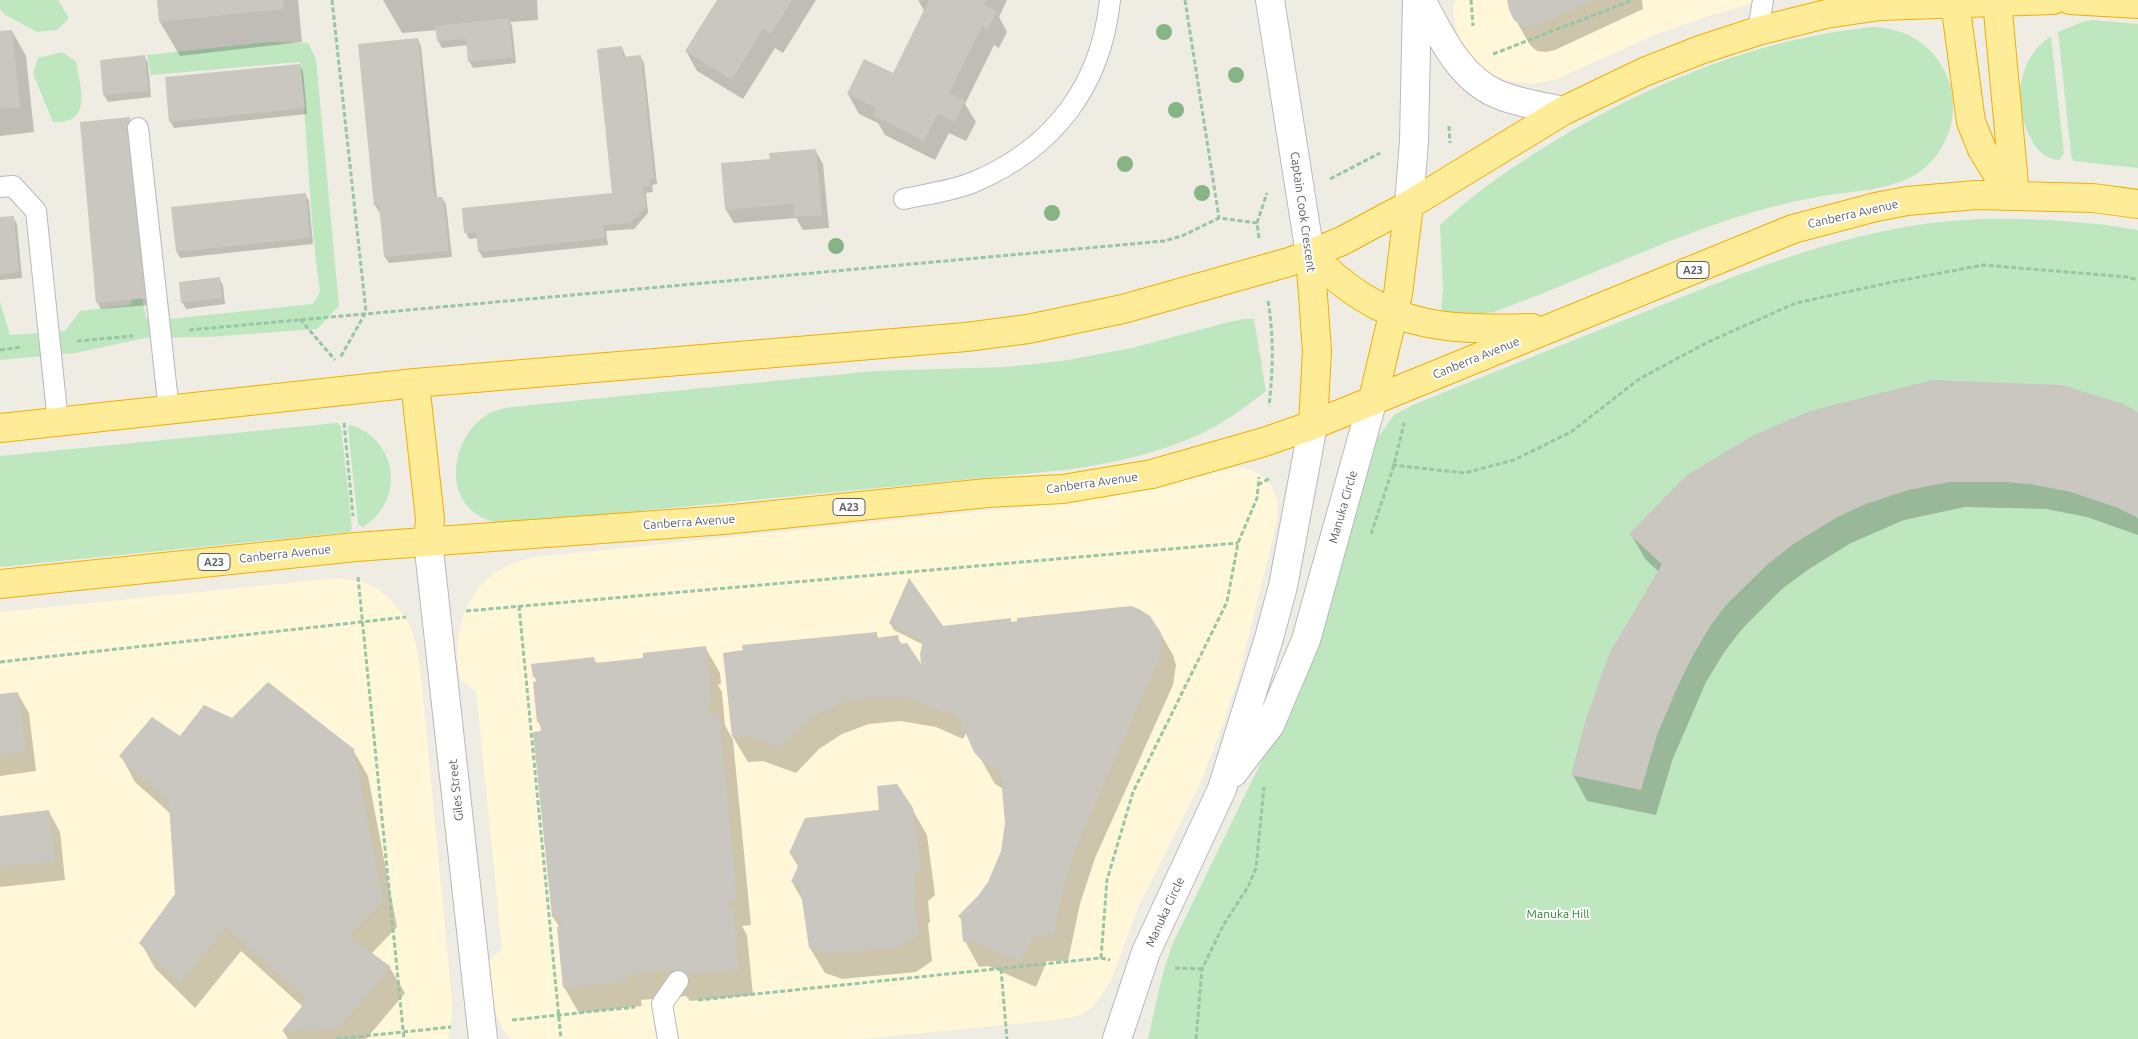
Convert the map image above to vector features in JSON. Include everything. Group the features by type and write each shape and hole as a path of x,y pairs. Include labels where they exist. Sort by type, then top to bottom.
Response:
{"highway":[{"path":"1997,0 2012,195"},
{"path":"0,428 415,383 966,337 1028,329 1123,309 1310,254 1342,241 1410,205 1563,111 1644,72 1700,50 1758,31 1826,14 1880,6 1955,1 2053,0"},
{"path":"2070,0 2135,3"},
{"path":"1955,1 1972,122 1982,149 2012,195"},
{"name":"Canberra Avenue","path":"0,584 428,541 724,520 987,493 1063,489 1152,474 1264,442 1313,425 1793,229 1828,218 1907,201 1976,195 2093,198 2138,204"},
{"name":"Manuka Circle","path":"1373,399 1398,294 1410,205"},
{"path":"1310,254 1337,279 1393,314 1423,323 1476,330 1551,328"},
{"name":"Captain Cook Crescent","path":"1310,254 1317,351 1313,425"},
{"path":"415,383 430,519 428,541"}],"street":[{"name":"Captain Cook Crescent","path":"1270,0 1310,254"},
{"path":"1410,205 1414,141 1417,0"},
{"path":"1421,0 1454,56 1462,67 1476,80 1495,93 1508,98 1563,111"},
{"name":"Manuka Circle","path":"1222,788 1270,725 1306,640 1373,399"},
{"name":"Manuka Circle","path":"1117,1039 1146,952 1222,788 1269,638 1283,586 1313,425"},
{"name":"Giles Street","path":"428,541 483,1039"}],"lane":[{"path":"904,199 973,182 999,170 1030,151 1052,132 1068,114 1100,51 1108,18 1110,0"},
{"path":"1758,31 1763,0"},
{"path":"138,128 169,410"},
{"path":"0,187 13,186 36,211 58,422"},
{"path":"668,1039 662,1004 678,981"}],"path":[{"path":"1185,0 1219,218"},
{"path":"1486,57 1632,0"},
{"path":"1101,958 1107,880 1134,792 1227,602 1238,543 1257,498 1272,374 1271,318 1256,223 1268,192 1323,183 1402,141 1450,141"},
{"path":"0,350 300,319 1164,241 1182,236 1219,218 1256,223"},
{"path":"1394,465 1465,473 1514,460 1571,432 1639,379 1708,342 1796,303 1983,265 2127,277 2138,280"},
{"path":"300,319 337,363"},
{"path":"0,662 518,606 1238,543"},
{"path":"518,606 561,1039"},
{"path":"559,1015 1101,958 1141,967 1202,969"},
{"path":"1001,969 1006,1039"},
{"path":"336,1039 404,1032 404,1039"}],"shaded area":[{"path":"1455,0 1763,0 1652,36 1555,80 1531,84 1505,80 1490,73 1476,63 1465,50 1458,35 1453,13"},
{"path":"1235,467 1249,469 1261,475 1272,486 1278,502 1277,521 1238,679 1200,783 1140,903 1110,983 1093,1007 1081,1015 1056,1020 861,1039 511,1039 504,1031 494,1011 487,963 502,949 476,691 460,680 457,652 459,632 466,608 479,587 492,574 515,562 535,557 1035,506 1172,482"},
{"path":"337,578 364,582 378,589 389,598 404,615 411,628 416,645 420,666 452,1000 452,1017 448,1039 0,1039 0,612"}],"green space":[{"path":"0,0 58,0 69,18 57,30 37,32 4,14 0,9"},
{"path":"2092,20 2138,24 2138,168 2073,161 2058,32"},
{"path":"1872,27 1900,32 1924,45 1931,51 1946,73 1951,87 1953,102 1949,132 1934,159 1922,170 1911,177 1886,186 1817,197 1775,206 1734,218 1693,232 1493,312 1472,315 1441,312 1443,290 1440,225 1481,190 1525,159 1592,119 1668,82 1708,66 1789,41"},
{"path":"2051,36 2064,154 2059,160 2045,156 2033,142 2021,110 2020,96 2021,82 2031,56"},
{"path":"269,42 308,43 316,59 339,306 317,329 207,337 146,338 75,353 0,360 0,302 10,335 65,331 80,311 130,305 135,295 142,296 146,318 169,319 313,304 320,292 313,235 300,62 151,75 147,55"},
{"path":"62,52 76,61 81,102 79,110 74,117 66,121 53,122 33,74 38,58"},
{"name":"Manuka Hill","path":"1981,219 2060,221 2138,230 2138,1039 1148,1039 1162,976 1172,945 1286,711 1326,608 1377,439 1394,415 1415,404 1687,295 1810,250 1894,229 1937,222"},
{"path":"1245,319 1254,319 1266,391 1216,426 1180,443 1142,455 1065,470 514,523 491,521 475,513 464,501 457,486 456,470 459,453 466,437 476,424 490,413 512,407 874,371 1005,367 1062,361 1132,348"},
{"path":"337,423 341,426 352,528 350,532 0,567 0,456"},
{"path":"350,425 366,432 378,443 387,457 391,472 386,502 377,516 363,527 358,524 348,428"}],"building":[{"path":"157,0 283,0 284,9 159,22"},
{"path":"717,0 792,0 771,34 763,29 732,80 685,51"},
{"path":"929,0 987,0 984,5 997,11 988,29 982,26 949,93 965,101 955,122 938,113 924,141 872,115 876,108 847,94 864,59 893,73"},
{"path":"1507,0 1594,0 1540,25 1531,27 1522,26 1514,20"},
{"path":"509,18 513,57 468,62 466,39 437,41 435,26"},
{"path":"12,30 20,107 0,109 0,31"},
{"path":"418,38 434,197 443,197 449,251 384,257 379,205 374,206 358,44"},
{"path":"622,46 623,57 641,55 654,178 649,179 650,186 643,187 646,207 630,223 603,225 605,238 478,252 476,232 464,233 462,208 612,193 597,49"},
{"path":"145,55 148,91 103,95 100,60"},
{"path":"300,64 305,108 169,122 165,77"},
{"path":"130,117 147,298 96,303 80,122"},
{"path":"816,149 822,215 794,217 793,204 725,210 721,163 770,159 769,153"},
{"path":"306,193 310,238 176,252 171,207"},
{"path":"14,216 19,272 0,274 0,217"},
{"path":"220,277 222,298 181,303 179,282"},
{"path":"1933,380 2062,385 2123,404 2138,412 2138,518 2118,508 2071,492 2030,484 2007,482 1950,482 1908,490 1863,505 1836,518 1795,543 1768,564 1727,604 1711,625 1692,657 1677,688 1657,735 1641,790 1571,775 1586,719 1609,654 1662,564 1629,534 1687,475 1752,436 1810,411"},
{"path":"909,578 943,626 1011,618 1011,622 1017,621 1017,618 1131,606 1150,616 1161,633 1162,643 1159,659 1075,850 1063,889 1054,935 1033,936 1021,962 973,941 963,942 961,919 958,916 978,896 988,882 1001,851 1005,823 1002,789 1006,787 997,770 985,764 974,752 963,727 951,708 948,714 911,699 894,697 864,698 844,702 819,713 797,730 781,748 747,736 732,737 723,653 743,650 742,645 877,632 877,638 898,635 899,644 907,643 921,664 920,654 923,641 889,623"},
{"path":"706,646 707,659 703,660 704,665 708,665 711,703 708,704 709,715 719,713 737,900 729,901 730,909 733,908 739,970 674,976 673,970 628,975 628,981 563,988 557,927 561,926 560,916 552,917 533,732 541,731 540,721 537,722 533,682 537,681 537,676 533,677 531,664 594,657 595,663 643,658 643,653"},
{"path":"268,682 354,749 383,901 349,936 391,967 338,1029 282,1031 307,1000 226,927 180,984 139,943 175,894 169,803 119,756 152,717 180,736 204,705 232,718"},
{"path":"18,692 26,752 0,755 0,694"},
{"path":"897,784 913,808 921,870 914,875 916,896 914,898 919,935 901,947 827,954 809,948 800,886 791,882 801,859 789,853 805,818 879,810 877,786"},
{"path":"49,810 55,861 0,867 0,816"}]}
